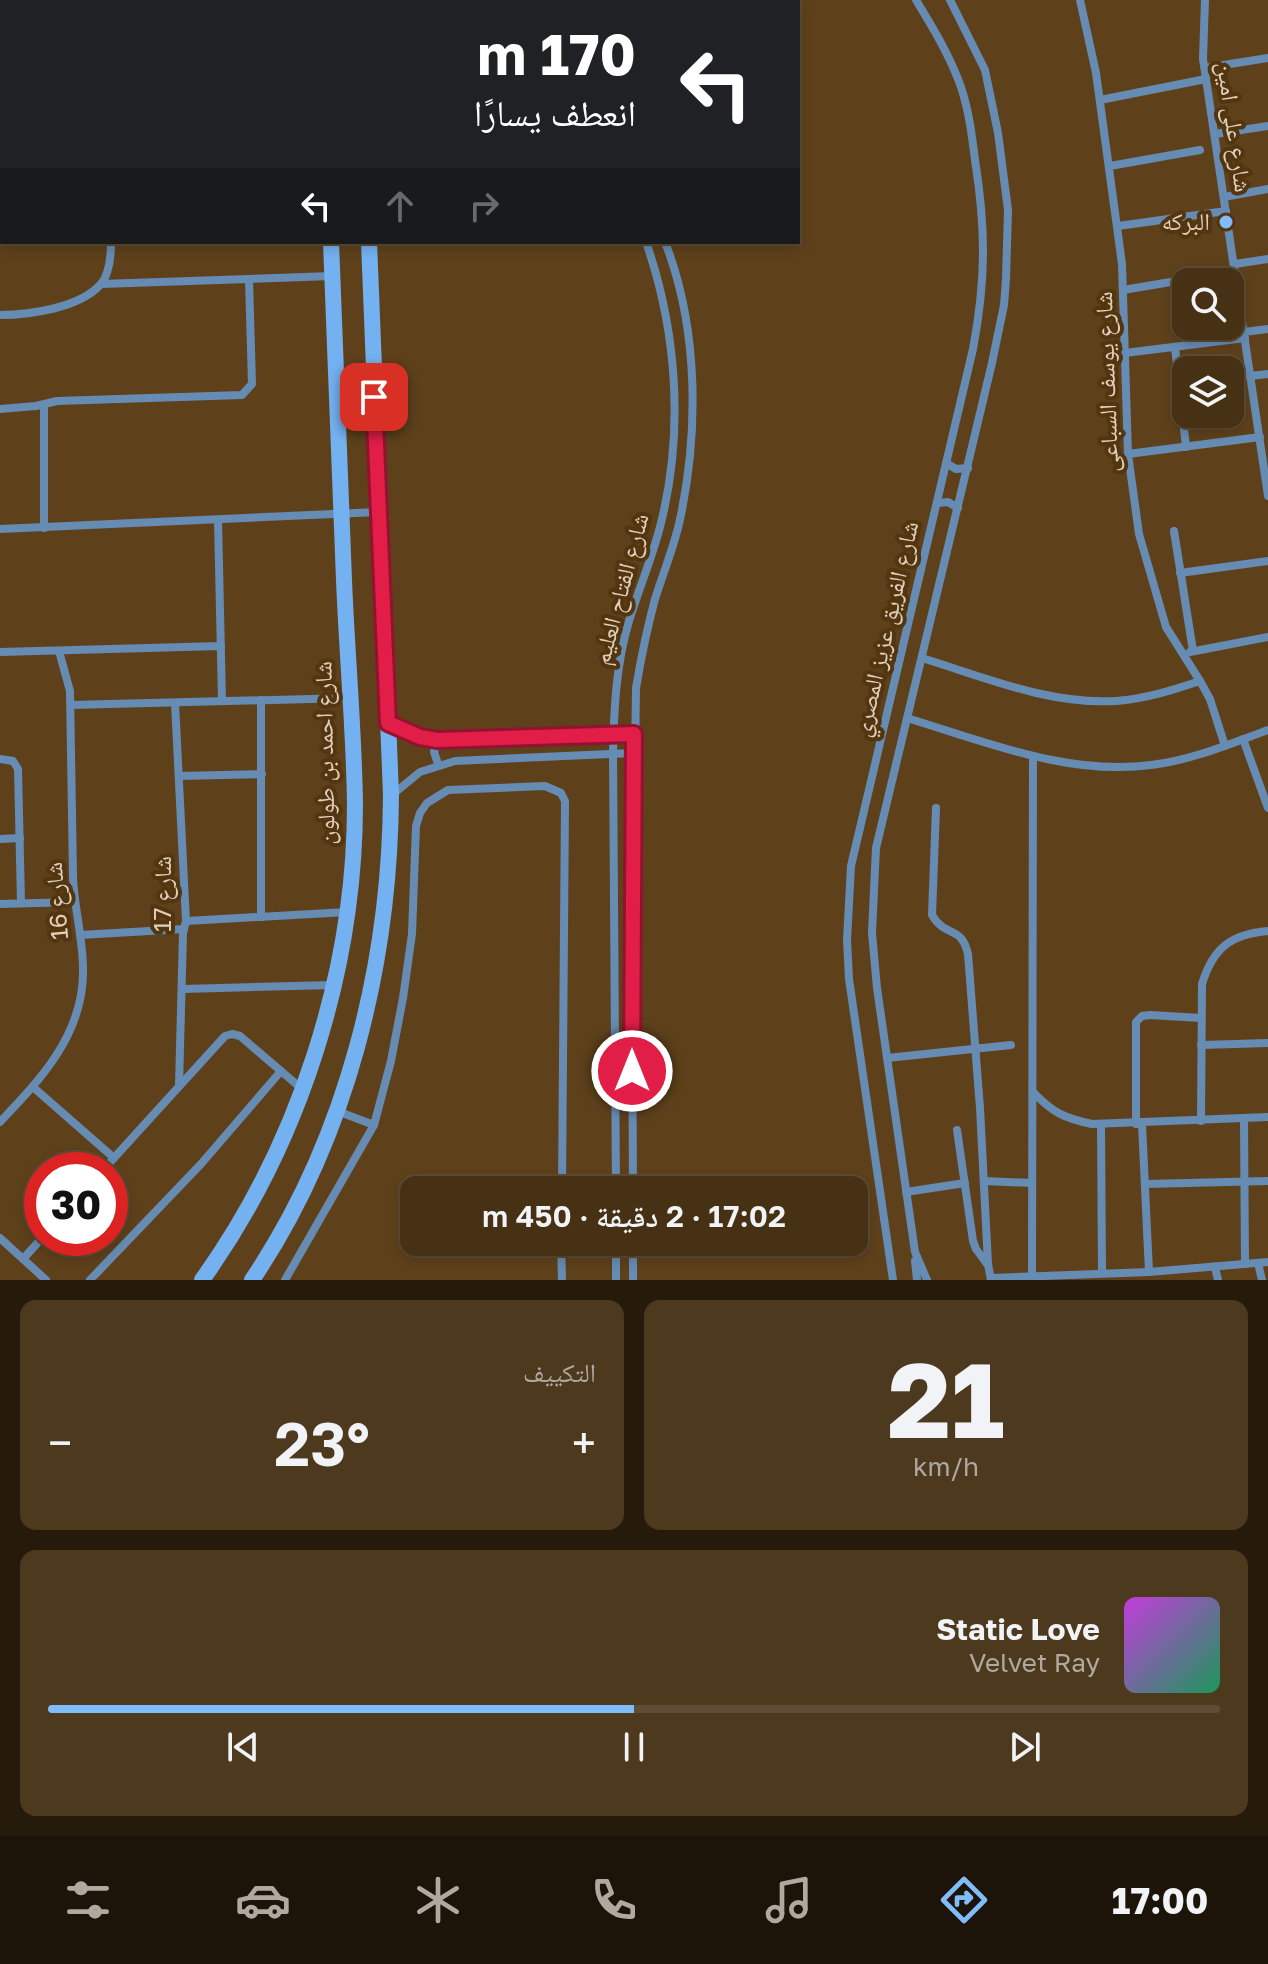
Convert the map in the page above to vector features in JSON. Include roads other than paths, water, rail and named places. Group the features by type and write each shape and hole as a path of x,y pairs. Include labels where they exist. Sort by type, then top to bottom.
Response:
{"street":[{"name":"شارع الفريق عزيز المصري","path":"893,1280 849,979 848,899 851,866 982,303 985,258 984,213 961,88 947,53 916,0"},
{"name":"شارع الفريق عزيز المصري","path":"927,1280 915,1252 887,1058 872,933 872,888 876,848 1004,305 1008,210 998,133 985,70 950,0"},
{"name":"شارع يوسف السباعى","path":"1080,0 1091,42 1118,226 1128,454 1137,521 1148,572 1166,627 1210,699 1225,746"},
{"name":"شارع على امين","path":"1205,0 1206,79 1268,496"},
{"path":"1205,68 1268,58"},
{"path":"1100,100 1206,79"},
{"path":"1215,134 1268,126"},
{"path":"1110,166 1200,150"},
{"path":"1224,197 1268,189"},
{"path":"1118,226 1226,211"},
{"path":"101,284 108,270 111,244"},
{"name":"شارع احمد بن طولون","path":"202,1280 255,1197 303,1090 320,1040 347,912 355,805 331,244"},
{"path":"252,1280 297,1202 336,1111 368,1005 381,934 391,847 369,244"},
{"name":"شارع الفتاح العليم","path":"616,1176 614,734 620,660 628,623 661,523 673,457 676,396 668,322 647,244"},
{"name":"شارع الفتاح العليم","path":"633,1176 633,753 636,688 643,644 679,525 690,456 693,396 685,317 666,244"},
{"path":"1235,264 1268,259"},
{"path":"0,315 28,314 68,304 101,284 332,276"},
{"path":"0,409 57,401 242,395 252,384 249,279"},
{"path":"1123,290 1172,282"},
{"path":"1125,353 1268,329"},
{"path":"1175,347 1186,447"},
{"path":"1250,376 1268,374"},
{"path":"676,396 693,396"},
{"path":"44,405 44,528"},
{"path":"1128,454 1260,437"},
{"path":"946,463 956,469 968,468"},
{"path":"937,503 948,502 958,508"},
{"path":"0,529 378,512"},
{"path":"218,520 222,701"},
{"path":"1174,531 1193,651"},
{"path":"1180,573 1268,561"},
{"path":"1182,653 1268,637"},
{"path":"0,652 221,646"},
{"name":"شارع 16","path":"0,1122 33,1087 64,1044 78,1010 83,973 74,902 71,705 68,677 59,651"},
{"path":"922,658 1030,692 1073,700 1116,701 1159,695 1200,681"},
{"path":"71,705 349,698"},
{"path":"261,700 261,917"},
{"name":"شارع 17","path":"175,703 185,925 179,1086"},
{"path":"907,718 1033,756 1075,765 1113,768 1189,758 1268,730"},
{"path":"388,723 411,734 437,740 634,734"},
{"path":"560,736 571,747 569,755"},
{"path":"1243,739 1268,808"},
{"path":"437,740 434,752 438,764"},
{"path":"391,795 404,782 438,764 455,761 633,753"},
{"path":"1032,1276 1033,756"},
{"path":"0,759 13,761 18,769 21,903"},
{"path":"179,776 262,774"},
{"path":"285,1280 374,1125 391,1061 412,934 416,826 420,813 437,795 448,790 554,787 561,793 566,809 562,1176"},
{"path":"936,808 932,915 938,925 958,934 965,941 991,1279 1263,1263 1262,1280"},
{"path":"0,839 20,838"},
{"path":"0,904 74,902"},
{"path":"80,935 347,912"},
{"path":"1201,1121 1202,984 1207,967 1231,940 1248,933 1268,931"},
{"path":"183,989 333,985"},
{"path":"1149,1272 1136,1022 1142,1016 1150,1015 1201,1018"},
{"path":"119,1152 222,1038 232,1034 240,1036 303,1090"},
{"path":"1201,1045 1268,1043"},
{"path":"887,1058 1011,1045"},
{"path":"90,1280 201,1164 281,1071"},
{"path":"33,1087 107,1152"},
{"path":"1033,1092 1047,1107 1065,1118 1101,1124 1268,1117"},
{"path":"336,1111 374,1125"},
{"path":"1244,1119 1245,1264"},
{"path":"1101,1124 1102,1273"},
{"path":"957,1130 973,1241 981,1258 988,1264"},
{"path":"984,1181 1032,1183"},
{"path":"1145,1184 1268,1181"},
{"path":"906,1192 965,1183"},
{"path":"0,1238 46,1280"},
{"path":"915,1252 917,1280"},
{"path":"23,1259 26,1256"},
{"path":"561,1256 562,1280"},
{"path":"616,1256 616,1280"},
{"path":"633,1256 633,1280"},
{"path":"1215,1267 1218,1280"},
{"path":"1177,1270 1179,1280"}],"place":[{"name":"البركه","path":"1226,222"}]}
